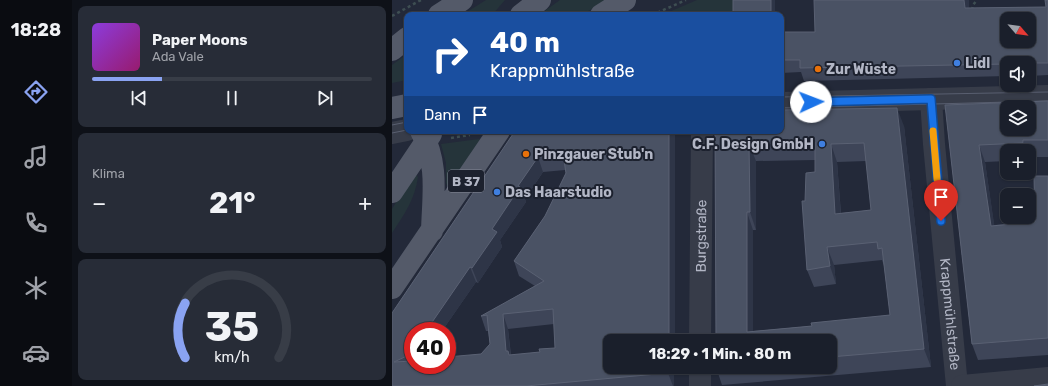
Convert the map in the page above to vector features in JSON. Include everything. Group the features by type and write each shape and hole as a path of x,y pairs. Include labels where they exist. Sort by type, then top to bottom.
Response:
{"main road":[{"path":"444,12 462,0"},
{"path":"525,12 540,0"},
{"path":"606,12 625,0"},
{"path":"392,50 404,40"},
{"path":"427,134 434,170 432,230"},
{"path":"392,192 427,134"},
{"name":"B 37","path":"392,288 497,134"}],"street":[{"path":"784,103 1048,96"},
{"name":"Krappmühlstraße","path":"931,99 957,386"},
{"path":"392,133 404,131"},
{"name":"Burgstraße","path":"700,334 702,134"},
{"path":"700,374 700,386"},
{"path":"962,386 1048,378"}],"path":[{"path":"392,16 421,0"},
{"path":"659,12 686,0"},
{"path":"971,13 973,6 978,0"}],"shaded area":[{"path":"486,0 505,0 495,12 467,12"},
{"path":"560,0 606,0 587,12 543,12"},
{"path":"697,0 737,0 738,12 669,12"},
{"path":"404,56 404,81 392,83 392,65"},
{"path":"480,140 448,187 446,183 446,163 441,144"},
{"path":"416,175 418,177 417,185 412,200 392,233 392,209 411,178"}],"building":[{"path":"733,0 771,0 771,12 733,12"},
{"path":"814,0 964,0 965,8 1046,7 1045,0 1048,0 1048,63 1036,63 1036,56 1000,56 1000,64 800,68 800,60 784,60 784,32 815,32"},
{"path":"1036,101 1048,101 1048,140 1023,140 1023,143 979,145 991,226 1036,224 1036,188 1034,188 1034,180 1036,180 1036,176 1048,176 1048,338 972,344 945,105 1000,103 1000,136 1036,136"},
{"path":"897,108 924,349 837,356 837,334 716,334 715,134 784,134 784,110","holes":["815,142 815,172 806,173 805,201 802,201 807,270 830,266 827,247 877,242 878,249 882,248 890,315 811,323 812,326 747,332 747,212 750,212 749,144","864,143 871,210 835,214 831,144"]},
{"path":"513,134 669,134 669,334 603,334 603,374 657,374 526,386 392,386 392,313","holes":["563,154 566,173 545,216 514,261 544,281 481,316 487,315 490,344 481,354 456,356 456,374 404,374 404,361 394,362 404,357 404,322 432,322 470,267 472,268 497,232 492,229 520,187 518,186 538,157","553,309 555,348 539,349 540,352 509,355 508,351 506,351 503,314"]},
{"path":"1048,384 1048,386 1034,386"}],"tram line":[{"path":"784,97 1048,92"},
{"path":"784,108 1048,101"},
{"path":"392,125 404,123"},
{"path":"392,133 404,131"}],"slow traffic":[{"path":"933,131 937,179"}],"place":[{"name":"Lidl","path":"957,63"},
{"name":"Zur Wüste","path":"818,69"},
{"name":"C.F. Design GmbH","path":"822,144"},
{"name":"Pinzgauer Stub'n","path":"526,154"},
{"name":"Das Haarstudio","path":"497,192"}],"route":[{"path":"811,102 931,99 941,221"}]}
